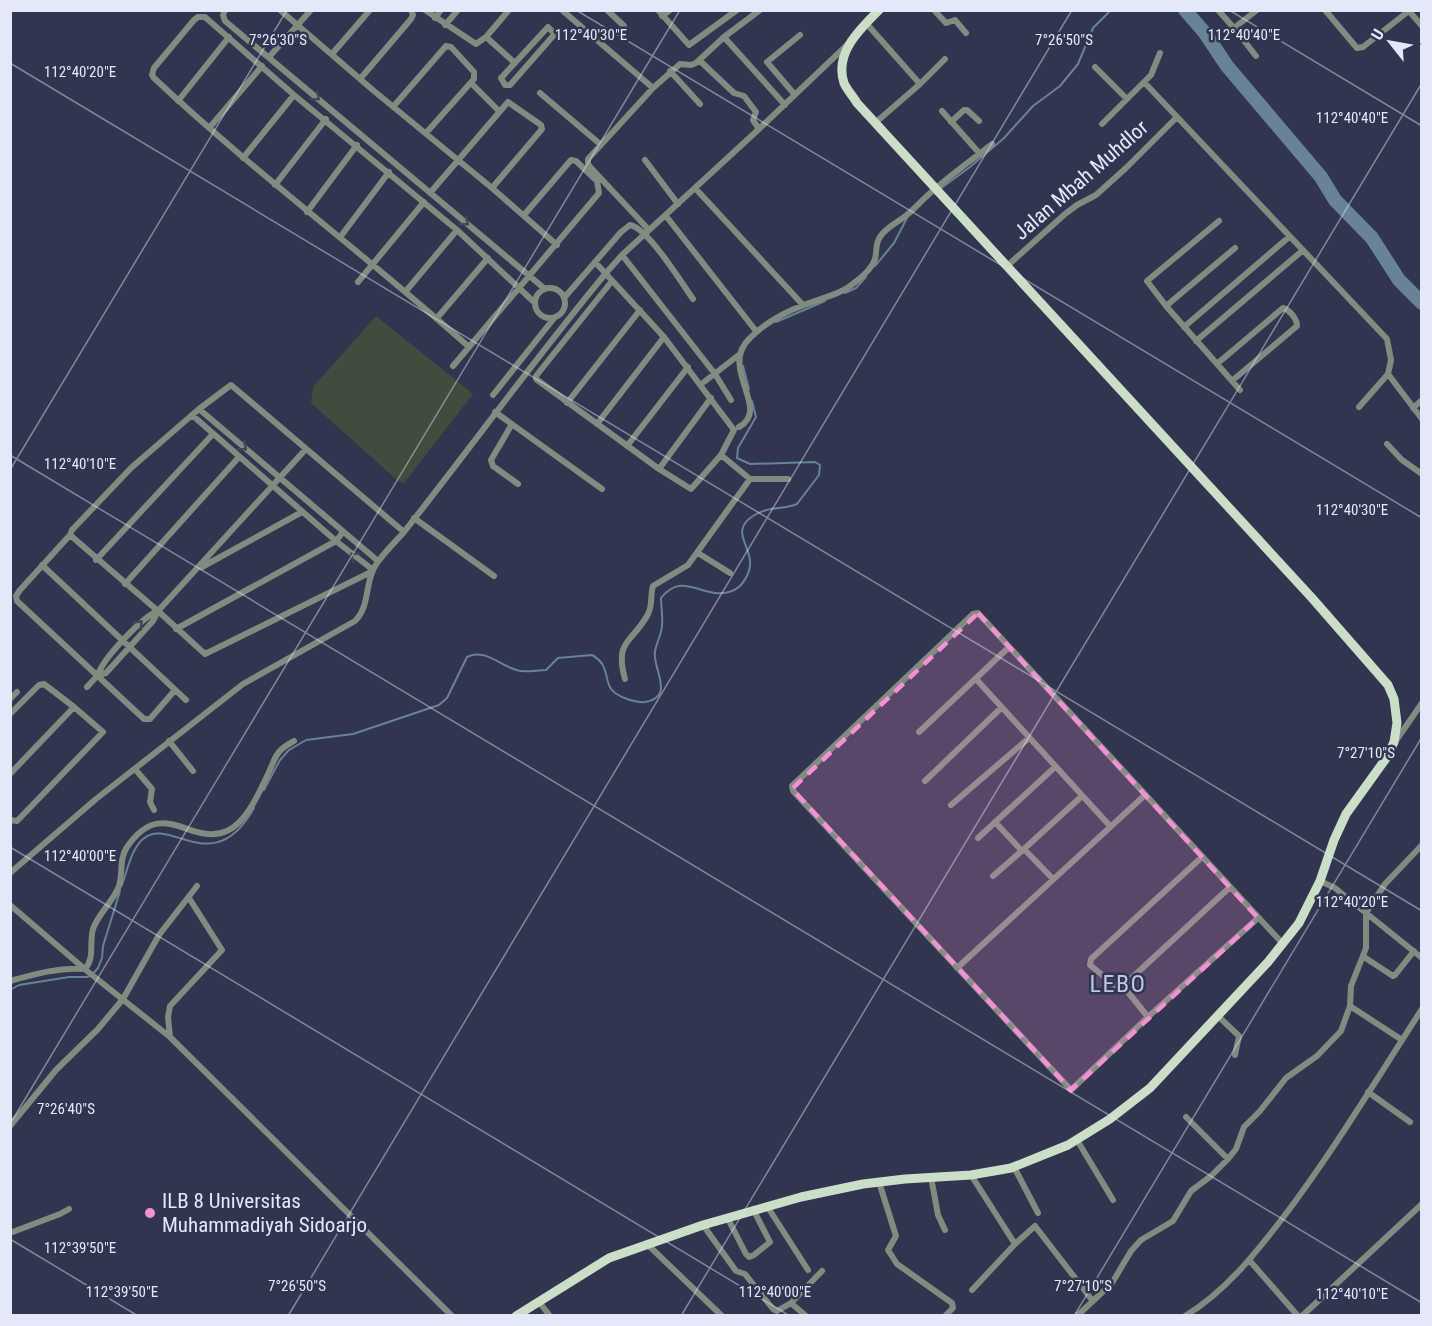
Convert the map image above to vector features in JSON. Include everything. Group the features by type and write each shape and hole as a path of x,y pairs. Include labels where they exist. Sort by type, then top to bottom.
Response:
{"main road":[{"path":"520,1315 609,1258 727,1217 801,1197 879,1182 971,1175 1014,1167 1077,1140 1110,1119 1142,1095 1218,1016 1299,923 1320,881 1346,814 1387,757 1394,742 1397,723 1394,699 1388,685 1312,598 857,103 845,85 841,72 842,60 851,40 879,10"}],"street":[{"path":"225,10 225,21 529,276 545,289 556,290 564,298 565,304 558,315 493,395"},
{"path":"280,10 393,107 460,160 557,245"},
{"path":"270,57 311,10"},
{"path":"332,54 370,10"},
{"path":"360,79 411,19 413,15 411,10"},
{"path":"424,10 476,45 509,10"},
{"path":"435,18 441,10"},
{"path":"445,25 458,10"},
{"path":"607,10 624,26"},
{"path":"670,10 660,13 689,45 737,10"},
{"path":"693,299 647,232 588,164 588,159 670,71 680,64 691,65 699,60 760,10"},
{"path":"934,10 946,24 955,20 966,33"},
{"path":"1218,10 1256,56"},
{"path":"1234,28 1257,10"},
{"path":"1325,10 1357,48 1363,47 1409,11 1422,27"},
{"path":"563,11 652,88"},
{"path":"469,347 341,236 307,212 243,158 154,78 152,75 154,68 198,16 205,16 294,94 457,230 520,287 535,303 539,313 550,318 558,315 567,319"},
{"path":"866,23 920,84"},
{"path":"549,27 553,31 553,36 510,85 505,85 501,78 515,63 546,28 549,27"},
{"path":"795,95 767,62 800,35"},
{"path":"178,100 229,37"},
{"path":"486,37 515,63"},
{"path":"724,38 785,105"},
{"path":"10,873 48,838 243,684 355,621 366,602 366,589 378,561 404,532 567,319 606,273 622,255 785,105 851,40"},
{"path":"248,54 255,46"},
{"path":"393,107 446,46 451,47 474,72 471,83 426,133"},
{"path":"1102,124 1144,82 1155,68 1160,53"},
{"path":"875,123 945,59"},
{"path":"699,60 734,93 744,96 756,112 753,120 759,129"},
{"path":"210,127 262,66"},
{"path":"1095,67 1126,98"},
{"path":"670,71 700,104"},
{"path":"280,82 288,73"},
{"path":"1144,82 1387,339 1391,351 1388,374 1359,407"},
{"path":"471,83 499,111"},
{"path":"540,93 600,144"},
{"path":"243,158 294,94"},
{"path":"430,193 506,103 512,103 541,125 542,129 492,188"},
{"path":"951,122 967,110 979,121"},
{"path":"942,111 980,154"},
{"name":"Jalan Mbah Muhdlor","path":"1007,266 1065,214 1096,195 1177,117"},
{"path":"275,185 326,119"},
{"path":"738,427 747,422 751,411 741,372 740,354 743,344 773,320 803,305 842,291 853,284 872,267 879,237 938,192 992,144"},
{"path":"307,212 357,145"},
{"path":"453,366 599,193 597,181 576,161 571,160 524,215"},
{"path":"645,160 678,204"},
{"path":"341,236 389,172"},
{"path":"407,187 413,178"},
{"path":"695,188 803,305"},
{"path":"358,282 424,202"},
{"path":"666,216 756,332"},
{"path":"1219,221 1147,280 1166,306 1240,390"},
{"path":"564,298 630,225 635,225 647,232"},
{"path":"406,291 457,230"},
{"path":"1184,327 1290,237"},
{"path":"1166,306 1234,248"},
{"path":"1196,341 1302,250"},
{"path":"622,255 715,374 731,400"},
{"path":"437,318 488,258"},
{"path":"595,262 664,337 734,430 721,455 691,489 659,469 537,380 536,376 612,281"},
{"path":"535,303 540,292 545,289"},
{"path":"1218,363 1283,308 1286,309 1296,321 1296,326 1233,380"},
{"path":"567,403 640,310"},
{"path":"597,424 664,337"},
{"path":"704,382 740,354"},
{"path":"627,446 688,367"},
{"path":"1388,374 1421,418"},
{"path":"500,385 510,393"},
{"path":"175,690 147,720 17,601 16,596 72,530 130,468 226,387 234,386 305,450 404,532"},
{"path":"659,469 711,399"},
{"path":"1413,408 1422,400"},
{"path":"199,409 378,561"},
{"path":"495,412 602,489"},
{"path":"192,415 302,513 372,571"},
{"path":"512,424 491,460 494,466 518,484"},
{"path":"96,560 213,434"},
{"path":"1387,444 1402,460 1422,474"},
{"path":"98,675 106,673 153,621 158,611 305,450"},
{"path":"721,455 750,479 788,479"},
{"path":"125,584 239,457"},
{"path":"625,679 620,662 622,652 647,615 653,586 688,566 750,479"},
{"path":"196,570 302,513"},
{"path":"414,518 494,576"},
{"path":"176,629 336,541 343,532"},
{"path":"70,535 202,652 209,653 372,571"},
{"path":"698,553 730,573"},
{"path":"42,565 186,700"},
{"path":"87,687 98,675 101,667 146,616 158,611"},
{"path":"1258,918 1071,1090 793,791 792,786 973,614 978,613 1283,944"},
{"path":"919,732 1008,648"},
{"path":"976,679 1110,826"},
{"path":"10,714 39,685 44,684 103,732 17,822 10,820"},
{"path":"10,699 17,692"},
{"path":"1394,742 1422,703"},
{"path":"10,774 74,707"},
{"path":"925,781 1001,708"},
{"path":"951,806 1029,738"},
{"path":"169,741 193,771"},
{"path":"86,970 90,960 93,927 119,885 122,858 133,840 142,831 158,822 184,826 203,833 225,831 236,825 257,794 279,753 294,741"},
{"path":"10,762 16,768"},
{"path":"978,838 1055,767"},
{"path":"135,769 152,789 150,802 154,810"},
{"path":"957,968 1145,795"},
{"path":"993,876 1082,796"},
{"path":"995,822 1053,879"},
{"path":"1077,1316 1090,1298 1112,1283 1131,1251 1141,1240 1169,1225 1191,1191 1228,1159 1236,1149 1244,1127 1260,1111 1281,1083 1317,1056 1341,1031 1350,1006 1351,986 1366,948 1364,911 1385,884 1422,845"},
{"path":"1202,857 1091,958 1090,965 1107,981 1118,988 1123,986 1229,888"},
{"path":"1320,881 1335,888 1422,958"},
{"path":"10,1126 56,1070 98,1029 123,999 159,934 197,886"},
{"path":"170,1037 168,1017 170,1006 222,950 189,898"},
{"path":"10,905 98,980 170,1037 452,1316"},
{"path":"1364,957 1393,976 1414,951"},
{"path":"10,981 39,973 75,968 86,970"},
{"path":"1123,986 1148,1017"},
{"path":"1350,1006 1402,1040"},
{"path":"1185,1316 1222,1288 1250,1261 1315,1175 1422,1009"},
{"path":"1218,1016 1239,1036 1235,1055"},
{"path":"1368,1092 1410,1122"},
{"path":"1186,1117 1228,1159"},
{"path":"1077,1140 1113,1200"},
{"path":"1014,1167 1038,1213"},
{"path":"971,1175 1015,1244"},
{"path":"930,1177 938,1215 945,1230"},
{"path":"879,1182 896,1236 888,1250 897,1264 953,1305 945,1316"},
{"path":"1250,1261 1300,1316 1422,1204"},
{"path":"767,1206 808,1270"},
{"path":"10,1233 69,1209"},
{"path":"727,1217 749,1257 770,1242 753,1209"},
{"path":"703,1225 736,1271 745,1274 772,1309 777,1311 791,1303 822,1271"},
{"path":"972,1290 1015,1244 1033,1227 1036,1227 1090,1298"},
{"path":"647,1244 722,1316"},
{"path":"539,1302 550,1316"},
{"path":"791,1303 806,1316"}],"highlighted area":[{"path":"978,613 1258,918 1071,1090 792,789"}],"green space":[{"path":"376,316 473,394 404,483 398,481 311,403 313,387"}],"waterway":[{"path":"940,189 1003,139 1033,106 1060,86 1078,64 1093,28 1111,10"},
{"path":"1185,10 1205,33 1227,66 1321,177 1335,200 1372,238 1399,280 1422,303"},
{"path":"875,266 894,243 907,218"},
{"path":"845,293 856,288 866,277"},
{"path":"776,322 825,301"},
{"path":"743,366 749,389"},
{"path":"264,790 280,760 289,750 306,740 353,734 439,705 447,698 467,657 474,655 488,657 521,671 546,670 558,658 592,655 602,664 611,689 615,693 638,702 654,699 661,688 655,659 662,628 661,598 678,586 712,593 732,591 740,586 746,579 750,565 742,532 747,521 758,513 797,504 819,475 820,465 815,462 750,464 737,458 738,448 756,417 752,401"},
{"path":"122,885 132,855 143,839 154,834 166,834 208,844 223,840 239,829 254,808"},
{"path":"10,990 19,985 92,975 102,958 103,946 120,891"}],"place":[{"name":"ILB 8 Universitas Muhammadiyah Sidoarjo","path":"150,1213"}],"district":[{"name":"LEBO","path":"1118,984"}]}
